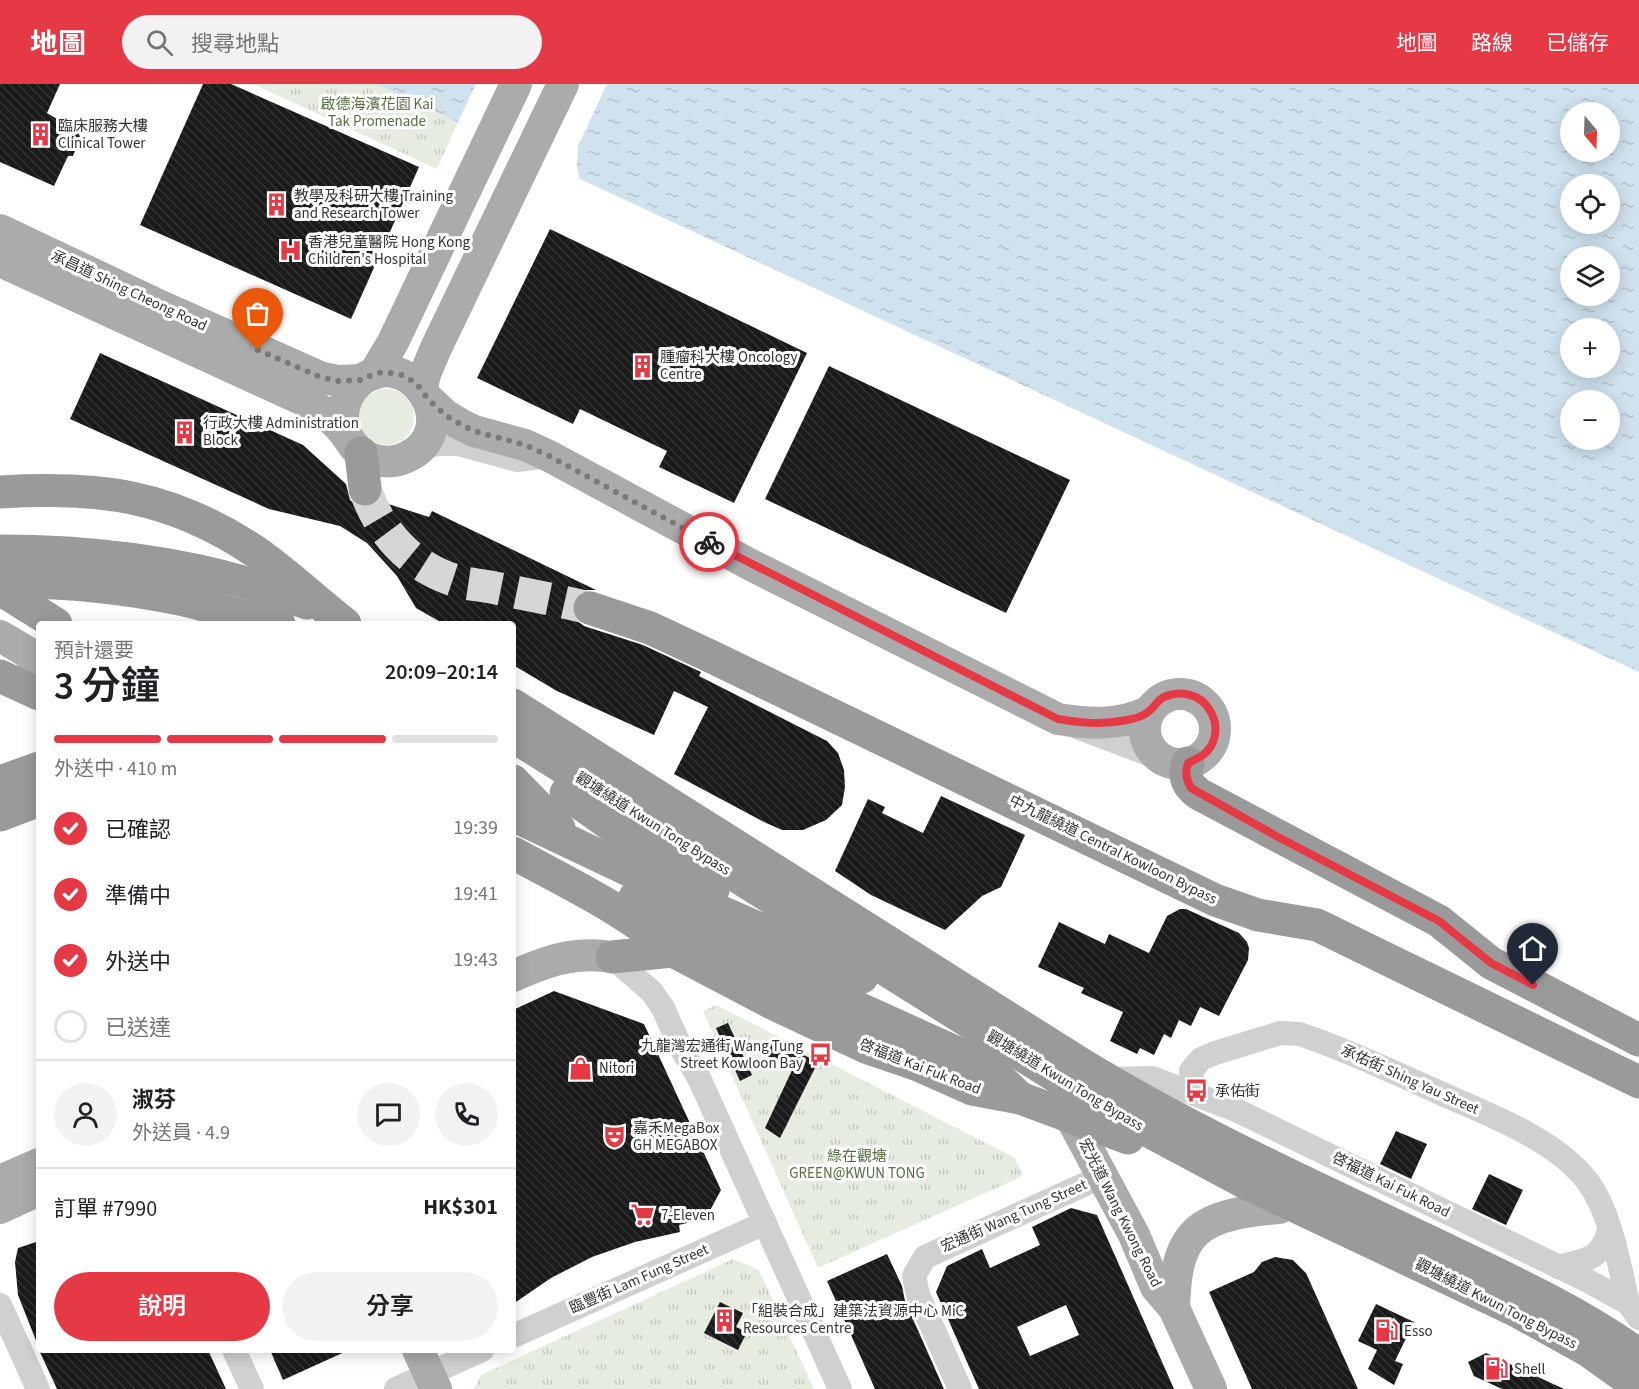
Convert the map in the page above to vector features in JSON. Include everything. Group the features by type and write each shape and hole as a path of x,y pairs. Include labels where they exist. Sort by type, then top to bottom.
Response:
{"highway":[{"path":"353,443 365,489"},
{"path":"0,492 98,491 136,498 171,509 213,526 251,549 341,621"},
{"path":"0,552 93,556 165,565 259,587 298,599 353,621"},
{"path":"0,582 69,584 148,594 264,621"},
{"path":"0,589 51,621"},
{"name":"中九龍繞道 Central Kowloon Bypass","path":"590,608 650,628 1215,900 1258,915 1317,925 1639,1082"},
{"path":"0,676 36,674"},
{"name":"觀塘繞道 Kwun Tong Bypass","path":"516,707 1081,1064 1144,1101 1219,1141 1541,1295 1607,1333 1639,1355"},
{"name":"觀塘繞道 Kwun Tong Bypass","path":"516,738 1113,1112 1244,1182 1515,1310 1589,1351 1639,1387"},
{"path":"516,757 608,823 808,950"},
{"path":"1176,762 1185,770 1186,779 1191,788 1199,794 1439,921 1491,963 1639,1040"},
{"path":"0,782 36,769"},
{"path":"516,784 596,864 654,910 712,942 986,1066 1020,1098"},
{"path":"0,815 36,801"},
{"name":"啓福道 Kai Fuk Road","path":"516,816 669,889 808,950 988,1038 1078,1075 1148,1097 1476,1256 1635,1317"},
{"name":"啓福道 Kai Fuk Road","path":"516,855 611,907 652,933 673,951 770,1002 859,1044 918,1065 972,1089 1020,1098 1171,1154 1523,1328 1639,1379"},
{"path":"612,957 673,951"}],"main road":[{"path":"353,443 342,412 346,400 353,388 368,377 393,342 516,84"},
{"path":"421,447 428,437 432,418 425,394 425,374 563,84"},
{"name":"承昌道 Shing Cheong Road","path":"0,230 154,303 320,377 338,381 368,377 384,372 402,375 445,415 467,428 525,445 549,456 751,565 1058,719 1087,723 1111,723 1135,718 1148,712 1164,697 1186,694 1197,698 1207,705 1213,716 1214,739 1201,757 1176,762"},
{"name":"承昌道 Shing Cheong Road","path":"0,261 312,404 329,415 353,443 378,461 390,462 401,459 421,447"},
{"path":"0,636 27,652 36,670"},
{"path":"0,647 36,673"},
{"path":"1148,712 1145,734 1148,745 1176,762"},
{"path":"516,975 555,959 593,954 612,957"},
{"name":"宏光道 Wang Kwong Road","path":"1070,1116 1134,1235 1156,1287 1174,1308 1211,1389"},
{"path":"0,1181 36,1165"},
{"path":"0,1208 36,1191"},
{"path":"1134,1235 1161,1241 1195,1233 1234,1214 1279,1208"},
{"path":"0,1230 36,1213"},
{"name":"宏光道 Wang Kwong Road","path":"1174,1308 1178,1266 1195,1233"}],"street":[{"name":"承昌道 Shing Cheong Road","path":"421,447 458,444 517,460 549,456"},
{"name":"承昌道 Shing Cheong Road","path":"1058,719 1176,762"},
{"path":"612,957 648,987 663,1008 681,1048 699,1078 840,1389"},
{"name":"承佑街 Shing Yau Street","path":"1194,1093 1191,1071 1201,1059 1280,1034 1300,1034 1428,1087 1536,1138 1563,1157 1587,1180 1603,1210 1635,1317"},
{"name":"啓福道 Kai Fuk Road","path":"1095,1080 1152,1078 1247,1115 1586,1280 1635,1317"},
{"name":"宏通街 Wang Tung Street","path":"960,1389 918,1295 914,1276 925,1257 1103,1176"},
{"name":"臨豐街 Lam Fung Street","path":"516,1335 765,1223"},
{"path":"1558,1267 1582,1261 1596,1254 1604,1246 1609,1231"},
{"path":"0,1305 38,1389"},
{"path":"235,1353 252,1389"},
{"path":"396,1389 428,1371 474,1353"}],"green space":[{"name":"啟德海濱花園 Kai Tak Promenade","path":"253,84 376,84 458,122 437,169"},
{"path":"380,389 392,389 402,393 410,401 414,417 410,433 402,441 392,445 380,445 370,441 362,433 358,423 358,411 362,401 370,393"},
{"name":"綠在觀塘 GREEN@KWUN TONG","path":"716,1005 1015,1158 1023,1176 818,1268 703,1011"},
{"path":"733,1259 759,1270 814,1389 474,1389 481,1375"}],"water":[{"path":"376,84 1639,84 1639,672"}],"pier":[{"path":"476,84 607,84 578,146 577,167 580,180 458,122"}],"building":[{"name":"臨床服務大樓 Clinical Tower","path":"0,84 60,84 47,113 79,132 80,138 73,156 68,156 54,186 0,162"},
{"name":"教學及科研大樓 Training and Research Tower","path":"203,84 231,84 419,167 351,319 140,225"},
{"name":"腫瘤科大樓 Oncology Centre","path":"550,229 807,353 734,503 659,467 667,451 580,409 573,424 477,378"},
{"path":"100,353 303,445 346,484 350,500 357,506 368,507 379,501 429,517 432,511 596,590 587,590 578,594 572,603 572,611 576,620 584,626 643,645 701,672 699,676 827,741 838,753 844,770 845,787 842,805 826,820 803,830 782,830 764,822 674,774 708,707 674,691 654,735 557,691 516,667 516,621 439,621 416,608 397,576 367,543 340,526 269,509 70,419"},
{"path":"829,366 1070,480 1006,613 765,499"},
{"path":"941,796 1025,835 1001,887 982,896 945,930 871,895 835,871 868,799 885,807 882,813 923,833"},
{"path":"1180,909 1186,909 1239,933 1249,948 1248,960 1219,1016 1200,1007 1191,1026 1179,1020 1171,1038 1164,1034 1154,1055 1140,1048 1137,1054 1110,1041 1123,1012 1081,993 1084,988 1038,967 1059,922 1105,944 1109,934 1149,953 1167,916"},
{"path":"554,991 644,1024 721,1190 706,1218 679,1225 680,1232 635,1242 592,1257 551,1278 516,1302 516,1009"},
{"path":"728,1023 752,1075 740,1081 716,1028"},
{"path":"773,1040 818,1062 780,1138 765,1128 793,1068 765,1055"},
{"path":"1396,1131 1427,1144 1411,1179 1380,1164"},
{"path":"1489,1174 1523,1190 1506,1225 1472,1209"},
{"path":"1071,1208 1097,1215 1174,1389 979,1389 936,1292 947,1266 982,1249 990,1268 1040,1245 1032,1227","holes":["1066,1305 1079,1335 1030,1356 1017,1327"]},
{"path":"36,1242 36,1340 18,1295 15,1262 18,1248"},
{"path":"887,1254 944,1389 875,1389 827,1281"},
{"path":"1275,1257 1293,1260 1306,1273 1358,1389 1252,1389 1209,1292 1254,1272 1262,1262"},
{"name":"「組裝合成」建築法資源中心 MiC Resources Centre","path":"720,1302 743,1313 736,1327 747,1332 738,1350 704,1333"},
{"name":"Esso","path":"1376,1304 1414,1322 1395,1361 1403,1364 1394,1385 1368,1369 1377,1350 1358,1341"},
{"path":"40,1353 209,1353 226,1389 57,1389"},
{"path":"271,1353 342,1353 283,1380"},
{"name":"Shell","path":"1486,1353 1564,1389 1502,1389 1474,1376 1468,1362"}],"tunnel":[{"path":"365,489 380,522 390,536 402,549 430,570 464,583 590,608"}],"way so far":[{"path":"258,350 320,377 338,381 361,380 384,372 402,375 422,388 428,399 445,415 460,424 474,431 525,445 549,456 709,542"}],"place":[{"name":"臨床服務大樓 Clinical Tower","path":"40,135"},
{"name":"教學及科研大樓 Training and Research Tower","path":"276,205"},
{"name":"香港兒童醫院 Hong Kong Children's Hospital","path":"290,251"},
{"name":"腫瘤科大樓 Oncology Centre","path":"642,366"},
{"name":"行政大樓 Administration Block","path":"185,432"},
{"name":"九龍灣宏通街 Wang Tung Street Kowloon Bay","path":"821,1055"},
{"name":"Nitori","path":"581,1068"},
{"name":"承佑街","path":"1197,1091"},
{"name":"嘉禾MegaBox GH MEGABOX","path":"615,1137"},
{"name":"7-Eleven","path":"643,1215"},
{"name":"「組裝合成」建築法資源中心 MiC Resources Centre","path":"725,1320"},
{"name":"Esso","path":"1386,1331"},
{"name":"Shell","path":"1496,1369"}],"route":[{"path":"709,542 1058,719 1087,723 1111,723 1135,718 1148,712 1164,697 1186,694 1197,698 1207,705 1213,716 1215,727 1214,739 1208,750 1201,757 1188,763 1185,770 1186,779 1191,788 1278,837 1439,921 1491,963 1533,985"}]}
